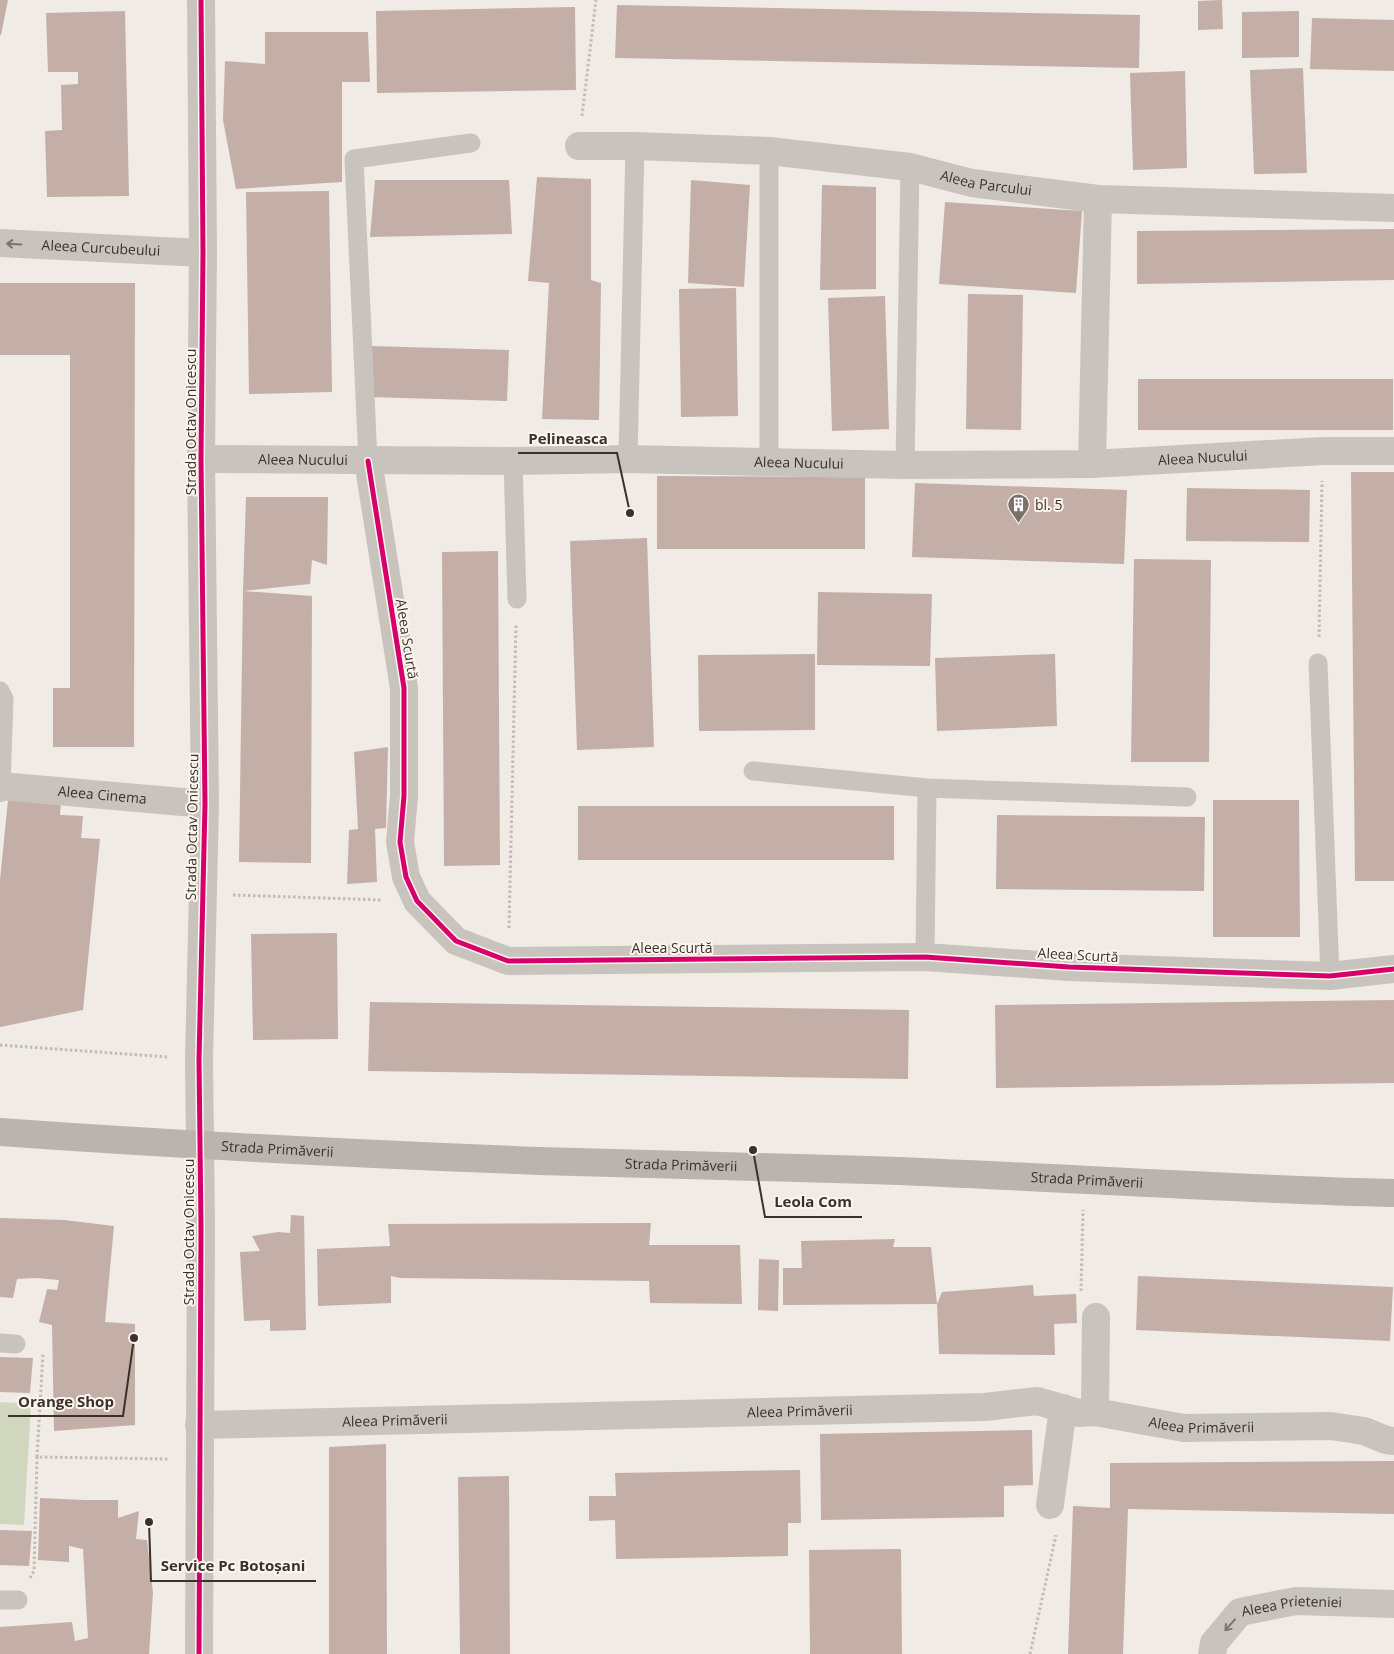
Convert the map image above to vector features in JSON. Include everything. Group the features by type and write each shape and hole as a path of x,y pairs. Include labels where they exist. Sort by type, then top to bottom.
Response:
{"main road":[{"name":"Strada Primăverii","path":"0,1132 200,1146 543,1161 752,1165 978,1174 1297,1191 1394,1193"}],"street":[{"name":"Strada Octav Onicescu","path":"199,1654 199,1060 205,804 201,459 203,253 201,0"},
{"name":"Aleea Parcului","path":"579,146 768,151 910,167 972,182 1098,199 1394,208"},
{"path":"1092,464 1098,199"},
{"name":"Aleea Curcubeului","path":"0,243 203,253"},
{"name":"Aleea Nucului","path":"201,459 368,461 628,459 904,466 1092,464 1323,450 1394,451"},
{"name":"Aleea Scurtă","path":"368,461 404,688 404,796 400,842 406,876 417,901 456,941 508,961 925,958 1069,967 1330,976 1394,969"},
{"name":"Aleea Cinema","path":"1,787 205,804"},
{"path":"1095,1412 1096,1317"},
{"name":"Aleea Primăverii","path":"199,1425 985,1407 1037,1401 1079,1413 1095,1412 1184,1428 1331,1426 1364,1430 1386,1440 1394,1441"},
{"path":"1050,1506 1063,1408"},
{"name":"Aleea Prieteniei","path":"1212,1654 1214,1643 1240,1612 1296,1602 1394,1604"}],"lane":[{"path":"368,461 354,159 471,143"},
{"path":"628,459 635,146"},
{"path":"768,151 769,463"},
{"path":"904,466 910,167"},
{"path":"513,461 517,599"},
{"path":"1318,663 1330,976"},
{"path":"0,691 4,699 1,787"},
{"path":"753,771 927,788 1187,797"},
{"path":"925,958 927,788"}],"path":[{"path":"579,146 596,0"},
{"path":"1318,663 1323,450"},
{"path":"508,961 517,599"},
{"path":"203,894 417,901"},
{"path":"0,1045 199,1060"},
{"path":"8,1343 43,1345 37,1456 34,1571 9,1600"},
{"path":"37,1456 199,1460"}],"green space":[{"path":"0,1402 31,1404 24,1525 0,1524"}],"building":[{"path":"0,0 8,0 1,35 0,35"},
{"path":"1222,0 1223,29 1198,30 1198,1"},
{"path":"617,5 1140,15 1139,68 615,58"},
{"path":"575,7 576,90 377,93 376,11"},
{"path":"125,11 129,196 47,197 45,131 62,130 61,85 78,84 78,72 48,72 46,13"},
{"path":"1299,11 1299,57 1242,58 1242,12"},
{"path":"1312,18 1394,20 1394,71 1310,69"},
{"path":"265,32 368,32 370,82 342,82 342,182 236,189 223,120 225,61 265,64"},
{"path":"1303,68 1307,173 1254,174 1250,70"},
{"path":"1185,71 1187,168 1133,170 1130,73"},
{"path":"537,177 591,179 591,280 601,283 599,420 542,419 549,283 528,281"},
{"path":"375,180 509,180 512,234 370,237"},
{"path":"691,180 750,185 744,287 688,283"},
{"path":"822,185 876,187 876,289 820,290"},
{"path":"329,191 332,392 249,394 246,192"},
{"path":"945,202 1082,211 1076,293 939,284"},
{"path":"1394,229 1394,280 1137,284 1137,231"},
{"path":"0,283 135,283 134,747 53,747 53,688 70,688 70,355 0,355"},
{"path":"736,288 738,416 681,417 679,289"},
{"path":"968,294 1023,295 1021,430 966,429"},
{"path":"885,296 889,429 832,431 828,298"},
{"path":"370,346 509,350 507,401 368,397"},
{"path":"1138,379 1393,379 1393,430 1138,430"},
{"path":"1351,472 1394,472 1394,881 1355,881"},
{"path":"657,476 865,477 865,549 657,549"},
{"name":"bl. 5","path":"915,483 1127,490 1124,564 912,557"},
{"path":"1187,488 1310,490 1309,542 1186,541"},
{"path":"246,497 328,497 327,565 312,560 310,584 243,591"},
{"path":"647,538 654,747 577,750 570,541"},
{"path":"498,551 500,865 444,866 442,552"},
{"path":"1134,559 1211,560 1209,762 1131,762"},
{"path":"243,591 312,596 311,863 239,862"},
{"path":"818,592 932,594 930,666 817,665"},
{"path":"815,654 815,730 699,731 698,655"},
{"path":"1055,654 1057,726 937,731 935,658"},
{"path":"388,747 386,828 375,829 377,882 347,884 349,830 358,829 354,752"},
{"path":"15,797 61,800 60,815 83,816 81,838 100,839 83,1010 0,1027 0,880 8,800"},
{"path":"1213,800 1299,800 1300,937 1213,937"},
{"path":"578,806 894,806 894,860 578,860"},
{"path":"997,815 1205,817 1204,891 996,889"},
{"path":"337,933 338,1039 253,1040 251,934"},
{"path":"1394,1000 1394,1083 996,1088 995,1005"},
{"path":"370,1002 909,1010 908,1079 368,1071"},
{"path":"291,1215 304,1216 306,1330 270,1331 270,1320 244,1321 240,1252 260,1251 252,1236 278,1232 290,1233"},
{"path":"0,1218 64,1220 114,1226 105,1322 135,1324 135,1425 54,1431 52,1325 39,1322 47,1289 57,1290 59,1280 17,1279 13,1298 0,1297"},
{"path":"651,1223 649,1245 740,1245 742,1304 650,1303 649,1281 400,1278 391,1276 391,1303 318,1306 317,1249 390,1246 388,1224"},
{"path":"895,1239 893,1247 931,1247 937,1304 783,1305 783,1268 802,1268 801,1241"},
{"path":"759,1259 779,1260 778,1311 758,1310"},
{"path":"1138,1276 1393,1287 1390,1341 1136,1330"},
{"path":"1033,1285 1034,1296 1076,1294 1077,1323 1054,1324 1055,1355 939,1354 937,1304 942,1292"},
{"path":"0,1357 33,1358 30,1393 0,1392"},
{"path":"1032,1430 1033,1485 1004,1486 1004,1517 821,1520 820,1434"},
{"path":"386,1444 387,1654 329,1654 329,1447"},
{"path":"1394,1461 1394,1514 1128,1509 1123,1654 1068,1654 1073,1506 1110,1508 1110,1463"},
{"path":"800,1470 801,1523 788,1523 788,1556 616,1559 615,1520 589,1521 589,1496 616,1496 615,1473"},
{"path":"509,1476 510,1654 460,1654 458,1477"},
{"path":"40,1498 118,1500 118,1518 139,1511 136,1539 147,1540 153,1593 149,1654 0,1654 0,1627 72,1622 75,1641 88,1638 83,1549 69,1546 69,1562 38,1560"},
{"path":"0,1530 32,1531 29,1566 0,1565"},
{"path":"901,1549 902,1654 810,1654 809,1550"}],"cycle path":[{"path":"199,1654 201,1227 199,1060 205,804 201,459 203,253 201,0"},
{"path":"368,461 404,688 404,796 400,842 406,877 417,901 456,941 508,961 925,957 1069,967 1330,976 1394,969"}],"place":[{"name":"Pelineasca","path":"630,513"},
{"name":"bl. 5","path":"1019,524"},
{"name":"Leola Com","path":"753,1150"},
{"name":"Orange Shop","path":"134,1338"},
{"name":"Service Pc Botoșani","path":"149,1522"}]}
